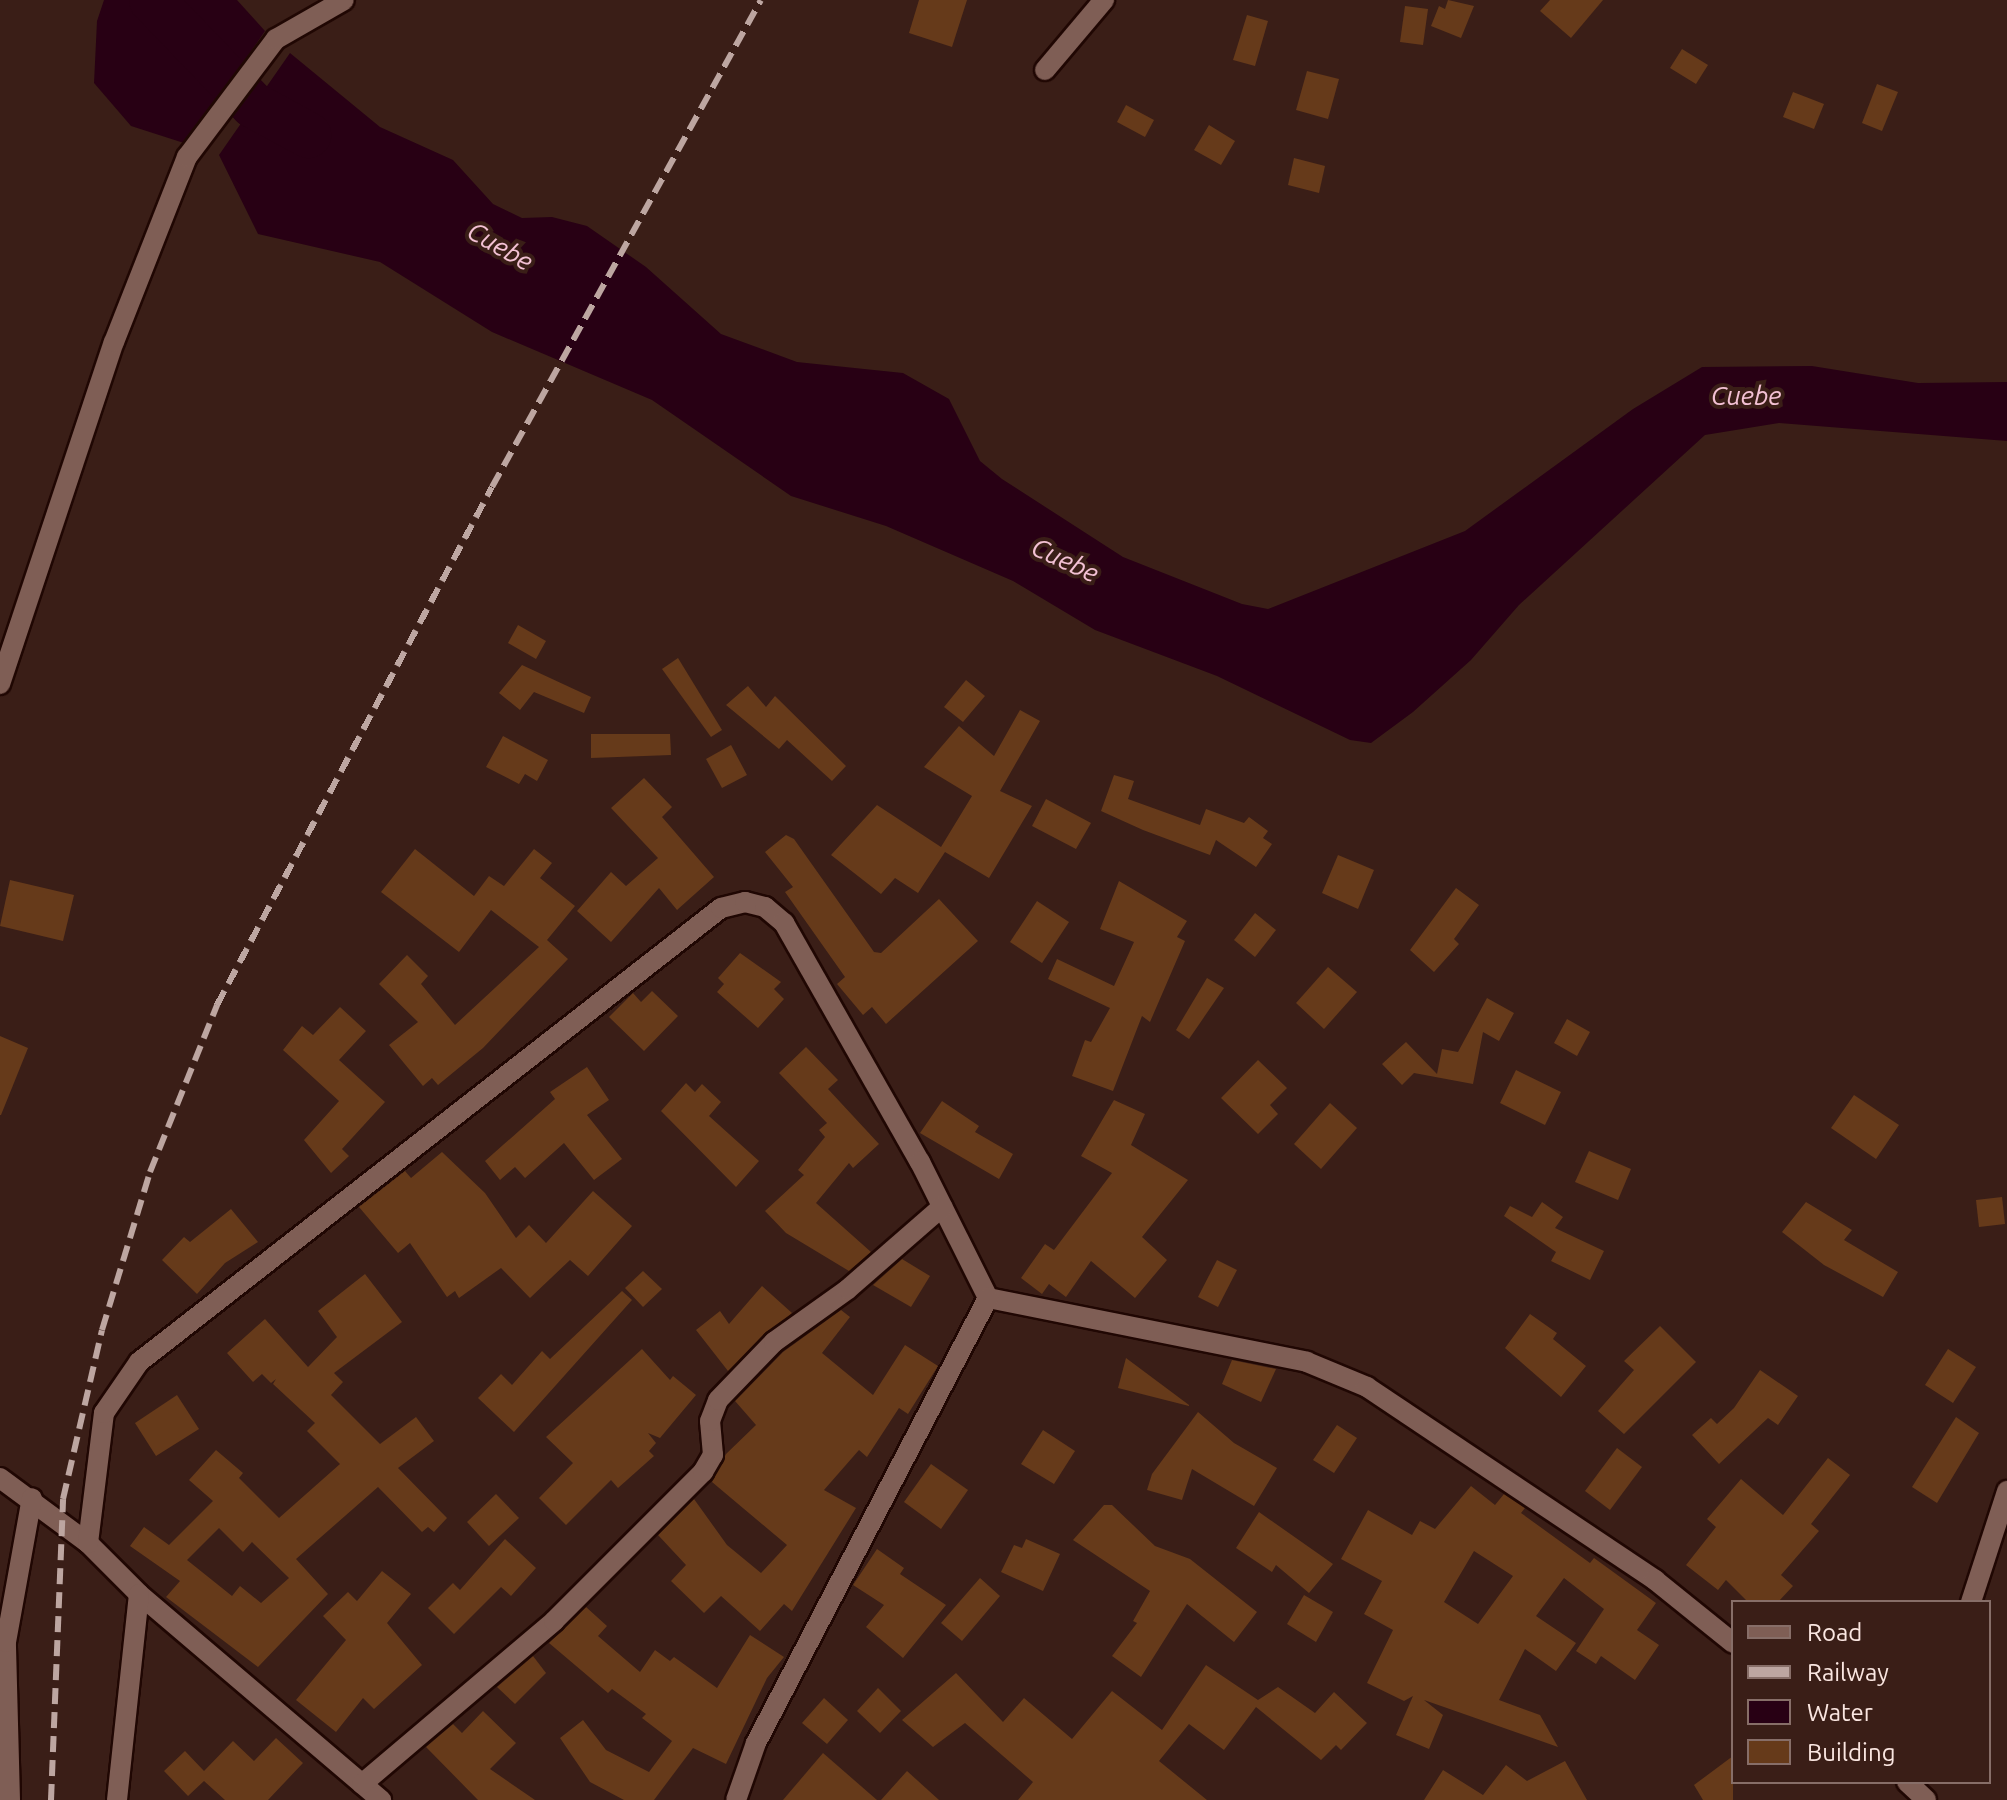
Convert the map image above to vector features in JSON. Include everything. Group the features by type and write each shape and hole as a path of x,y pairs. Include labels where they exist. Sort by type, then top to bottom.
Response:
{"street":[{"path":"0,684 114,342 187,157 276,39 344,0"},
{"path":"1045,70 1104,0"},
{"path":"88,1543 104,1413 139,1362 721,908 745,902 765,907 784,923 942,1207 988,1298"},
{"path":"362,1784 554,1621 703,1472 713,1455 710,1421 718,1400 774,1342 848,1289 942,1207"},
{"path":"988,1298 1307,1362 1367,1387 1655,1580 1731,1641"},
{"path":"736,1800 756,1743 988,1298"},
{"path":"0,1478 32,1498 88,1543 139,1594 381,1800"},
{"path":"1972,1600 2007,1491"},
{"path":"10,1800 3,1647 32,1498"},
{"path":"117,1800 139,1594"},
{"path":"1911,1784 1926,1800"}],"water":[{"path":"104,0 237,0 265,31 187,144 131,126 94,83 97,21"},
{"path":"290,53 380,127 453,160 493,204 522,218 552,217 587,226 646,267 721,334 797,362 903,373 949,399 980,461 1002,479 1123,557 1242,604 1268,609 1465,531 1633,409 1702,367 1812,366 1918,383 2007,382 2007,441 1779,423 1705,435 1519,605 1471,660 1413,712 1371,743 1350,740 1217,676 1095,630 1013,581 886,526 791,496 652,400 492,332 380,262 258,234 219,155"}],"building":[{"path":"919,0 967,0 952,47 909,33"},
{"path":"1448,0 1474,6 1461,38 1431,26 1439,6 1445,9"},
{"path":"1550,0 1603,0 1571,38 1540,11"},
{"path":"1405,6 1428,9 1423,45 1400,42"},
{"path":"1247,15 1268,21 1255,66 1233,60"},
{"path":"1682,49 1708,65 1696,84 1670,68"},
{"path":"1307,71 1339,79 1328,119 1296,110"},
{"path":"1877,84 1898,92 1882,131 1862,123"},
{"path":"1793,92 1824,104 1814,129 1783,117"},
{"path":"1126,105 1154,120 1145,137 1117,122"},
{"path":"1209,125 1235,141 1221,165 1194,150"},
{"path":"1294,158 1325,166 1319,193 1288,185"},
{"path":"518,625 546,641 536,659 508,643"},
{"path":"678,658 722,730 711,737 662,669"},
{"path":"522,665 591,697 584,713 534,692 520,710 499,693"},
{"path":"966,680 985,696 963,722 944,707"},
{"path":"748,686 766,707 775,696 846,766 832,781 787,740 779,749 726,705"},
{"path":"1020,710 1040,721 1000,791 1032,806 989,878 945,852 918,893 895,878 881,894 831,855 877,805 941,847 972,796 924,767 959,726 994,756"},
{"path":"591,734 670,734 671,755 591,758"},
{"path":"503,736 548,760 537,781 525,774 519,784 486,767"},
{"path":"731,745 747,775 722,788 706,759"},
{"path":"1114,775 1134,781 1128,799 1200,825 1206,809 1244,823 1249,817 1268,831 1263,838 1272,844 1256,867 1216,840 1210,855 1143,830 1101,811"},
{"path":"644,778 672,807 662,817 714,877 677,910 659,888 611,942 577,911 611,872 626,886 658,858 611,808"},
{"path":"1046,799 1091,823 1076,849 1032,826"},
{"path":"786,835 794,839 874,952 881,953 939,899 978,941 886,1024 872,1007 863,1015 837,984 845,977 785,892 793,887 765,852"},
{"path":"415,849 474,896 489,876 504,886 534,849 552,863 540,878 575,906 547,940 568,959 483,1048 438,1085 432,1078 423,1086 389,1045 418,1022 379,984 407,955 428,976 421,984 455,1025 539,947 491,910 459,952 381,892"},
{"path":"1338,855 1374,870 1358,909 1322,893"},
{"path":"10,880 74,895 63,941 0,926"},
{"path":"1119,881 1187,921 1177,937 1185,941 1150,1022 1142,1016 1113,1091 1072,1076 1085,1040 1091,1042 1110,1008 1048,979 1057,959 1114,986 1134,942 1100,929"},
{"path":"1456,888 1479,905 1454,939 1459,944 1434,972 1410,950"},
{"path":"1037,901 1069,922 1042,963 1010,942"},
{"path":"1255,913 1276,930 1255,957 1234,940"},
{"path":"740,953 781,982 774,989 784,999 758,1028 717,992 724,984 718,978"},
{"path":"1328,967 1357,992 1324,1029 1296,1003"},
{"path":"1207,978 1224,988 1189,1039 1176,1030"},
{"path":"652,991 678,1016 644,1051 609,1017 633,993 641,1002"},
{"path":"1487,998 1514,1013 1499,1041 1483,1032 1473,1084 1414,1073 1402,1085 1382,1064 1406,1042 1437,1074 1442,1049 1458,1052"},
{"path":"340,1007 366,1031 339,1060 385,1102 342,1149 349,1156 331,1173 304,1140 339,1101 283,1050 302,1026 313,1035"},
{"path":"1567,1019 1590,1032 1577,1056 1554,1043"},
{"path":"0,1036 28,1048 1,1115 0,1115"},
{"path":"806,1047 838,1080 828,1089 879,1144 853,1168 849,1163 816,1203 871,1252 849,1271 786,1233 765,1211 804,1175 798,1170 825,1137 819,1130 827,1123 779,1073"},
{"path":"1258,1060 1287,1088 1270,1105 1278,1114 1258,1134 1221,1098"},
{"path":"587,1067 609,1100 587,1115 622,1159 594,1180 564,1143 525,1178 515,1167 500,1180 485,1161 555,1099 550,1092"},
{"path":"1516,1070 1561,1092 1545,1125 1500,1103"},
{"path":"686,1083 695,1092 702,1084 721,1102 709,1116 759,1161 736,1187 661,1111"},
{"path":"1854,1095 1899,1125 1876,1159 1831,1128"},
{"path":"1114,1100 1145,1114 1131,1145 1188,1180 1142,1237 1167,1260 1135,1298 1091,1261 1066,1297 1049,1284 1042,1294 1021,1278 1045,1244 1054,1250 1112,1173 1081,1156"},
{"path":"942,1101 979,1126 975,1132 1013,1154 999,1179 920,1133"},
{"path":"1330,1103 1357,1128 1321,1169 1294,1144"},
{"path":"1589,1151 1631,1169 1618,1200 1575,1182"},
{"path":"442,1152 485,1193 516,1238 529,1225 546,1243 593,1191 632,1226 588,1276 570,1260 530,1298 501,1268 459,1298 455,1291 447,1297 410,1243 398,1253 359,1207 405,1171 411,1178"},
{"path":"2002,1197 2005,1224 1979,1227 1976,1200"},
{"path":"1542,1202 1563,1217 1555,1228 1604,1251 1590,1280 1551,1261 1556,1252 1504,1216 1510,1206 1532,1217"},
{"path":"1806,1202 1852,1230 1844,1240 1898,1272 1883,1297 1824,1265 1782,1232"},
{"path":"231,1209 258,1242 225,1263 197,1294 162,1260 184,1237 190,1242"},
{"path":"902,1259 930,1276 911,1307 873,1285"},
{"path":"1217,1260 1237,1270 1218,1307 1198,1297"},
{"path":"643,1271 662,1289 643,1307 625,1288"},
{"path":"365,1274 402,1322 334,1373 343,1382 331,1395 380,1444 416,1417 434,1441 398,1468 447,1518 434,1532 428,1527 422,1532 378,1487 296,1559 328,1594 258,1667 166,1597 180,1581 130,1546 144,1527 169,1545 213,1501 189,1480 216,1450 243,1473 239,1478 279,1518 340,1464 307,1431 315,1423 273,1384 276,1379 271,1383 262,1374 253,1382 227,1353 265,1319 308,1367 337,1337 318,1311","holes":["219,1528 243,1552 252,1542 289,1578 261,1603 240,1586 232,1596 187,1560"]},
{"path":"762,1286 792,1313 728,1371 696,1330 720,1311 729,1324"},
{"path":"622,1291 632,1300 514,1432 478,1398 501,1374 512,1385 542,1351 550,1359"},
{"path":"841,1310 850,1317 822,1353 873,1395 905,1345 938,1366 908,1414 899,1408 867,1457 859,1450 824,1490 856,1508 792,1611 784,1604 760,1631 721,1596 704,1613 671,1581 686,1565 658,1535 694,1499 727,1545 761,1573 787,1545 712,1482 726,1454 756,1425 735,1401 783,1352"},
{"path":"1530,1314 1557,1333 1553,1339 1586,1366 1561,1397 1505,1348"},
{"path":"1660,1326 1696,1362 1624,1434 1598,1411 1634,1370 1624,1361"},
{"path":"642,1349 670,1380 673,1376 696,1395 660,1438 648,1433 656,1443 649,1451 654,1456 618,1488 611,1480 566,1525 539,1498 573,1463 546,1437"},
{"path":"1948,1349 1976,1367 1953,1403 1925,1385"},
{"path":"1126,1358 1189,1405 1189,1406 1118,1388"},
{"path":"1232,1360 1276,1369 1261,1402 1222,1384"},
{"path":"1760,1370 1798,1396 1778,1425 1768,1418 1719,1464 1692,1435 1711,1418 1717,1424 1734,1408"},
{"path":"177,1395 199,1429 156,1456 135,1423"},
{"path":"1198,1412 1234,1443 1277,1468 1254,1506 1192,1469 1182,1500 1147,1490 1152,1474"},
{"path":"1956,1417 1979,1433 1937,1503 1912,1487"},
{"path":"1337,1425 1357,1438 1334,1473 1313,1460"},
{"path":"1043,1430 1075,1451 1054,1484 1021,1464"},
{"path":"1617,1448 1642,1467 1610,1510 1585,1491"},
{"path":"1828,1458 1850,1475 1811,1524 1819,1531 1781,1575 1793,1586 1780,1600 1746,1600 1726,1580 1718,1590 1686,1565 1716,1527 1707,1519 1741,1479 1783,1515"},
{"path":"931,1464 968,1490 941,1529 904,1502"},
{"path":"1471,1486 1495,1505 1504,1494 1525,1508 1521,1513 1590,1563 1594,1558 1656,1603 1637,1630 1659,1645 1635,1680 1601,1656 1596,1664 1576,1651 1604,1609 1564,1578 1536,1616 1576,1643 1556,1671 1525,1649 1499,1700 1540,1715 1558,1747 1424,1700 1443,1715 1429,1749 1396,1735 1413,1696 1404,1701 1367,1683 1393,1630 1364,1614 1382,1581 1341,1559 1368,1510 1412,1535 1420,1521 1435,1529","holes":["1474,1551 1513,1576 1478,1624 1444,1602"]},
{"path":"496,1494 519,1518 489,1546 467,1522"},
{"path":"1104,1505 1112,1505 1155,1546 1190,1559 1257,1612 1234,1642 1187,1604 1141,1677 1112,1656 1137,1623 1133,1621 1150,1591 1073,1540"},
{"path":"1259,1512 1333,1564 1309,1593 1276,1565 1272,1572 1236,1548"},
{"path":"505,1539 536,1568 511,1596 501,1587 454,1634 428,1608 453,1583 460,1590"},
{"path":"1026,1539 1060,1554 1043,1591 1001,1572 1014,1545 1022,1548"},
{"path":"877,1549 904,1568 900,1574 946,1605 903,1658 866,1627 884,1605 853,1585"},
{"path":"382,1571 411,1594 387,1623 422,1665 374,1709 363,1698 336,1732 296,1700 346,1640 323,1616 348,1592 357,1601"},
{"path":"980,1578 1000,1596 962,1641 941,1623"},
{"path":"1304,1595 1333,1612 1316,1642 1287,1624"},
{"path":"586,1607 607,1626 598,1636 640,1672 655,1650 670,1661 674,1657 717,1688 750,1635 784,1657 767,1678 726,1764 693,1748 654,1800 624,1800 590,1782 560,1738 583,1720 606,1750 649,1772 672,1741 642,1718 646,1714 612,1689 608,1693 549,1643"},
{"path":"533,1656 546,1673 515,1704 497,1687"},
{"path":"1206,1665 1258,1700 1278,1687 1315,1713 1334,1692 1367,1723 1341,1750 1336,1745 1321,1760 1256,1707 1224,1750 1189,1724 1159,1761 1207,1800 1018,1800 1033,1782 965,1723 933,1747 902,1720 956,1673 1003,1722 1024,1698 1072,1739 1112,1691 1162,1730"},
{"path":"878,1688 901,1711 880,1733 857,1711"},
{"path":"824,1698 848,1720 827,1744 802,1723"},
{"path":"483,1711 516,1743 490,1769 535,1800 478,1800 426,1747 453,1724 462,1733"},
{"path":"276,1738 303,1763 268,1800 225,1800 204,1781 188,1796 164,1771 185,1751 204,1771 233,1741 254,1761"},
{"path":"823,1753 877,1800 783,1800"},
{"path":"1731,1757 1733,1800 1703,1800 1694,1785"},
{"path":"1565,1761 1587,1800 1424,1800 1443,1770 1483,1795 1506,1765 1527,1781"},
{"path":"907,1771 939,1800 881,1800"}],"waterway":[{"name":"Cuebe","path":"152,0 253,105 308,135"}],"railway":[{"path":"51,1800 63,1499 102,1330 150,1172 217,1005 492,487 761,0"}]}
